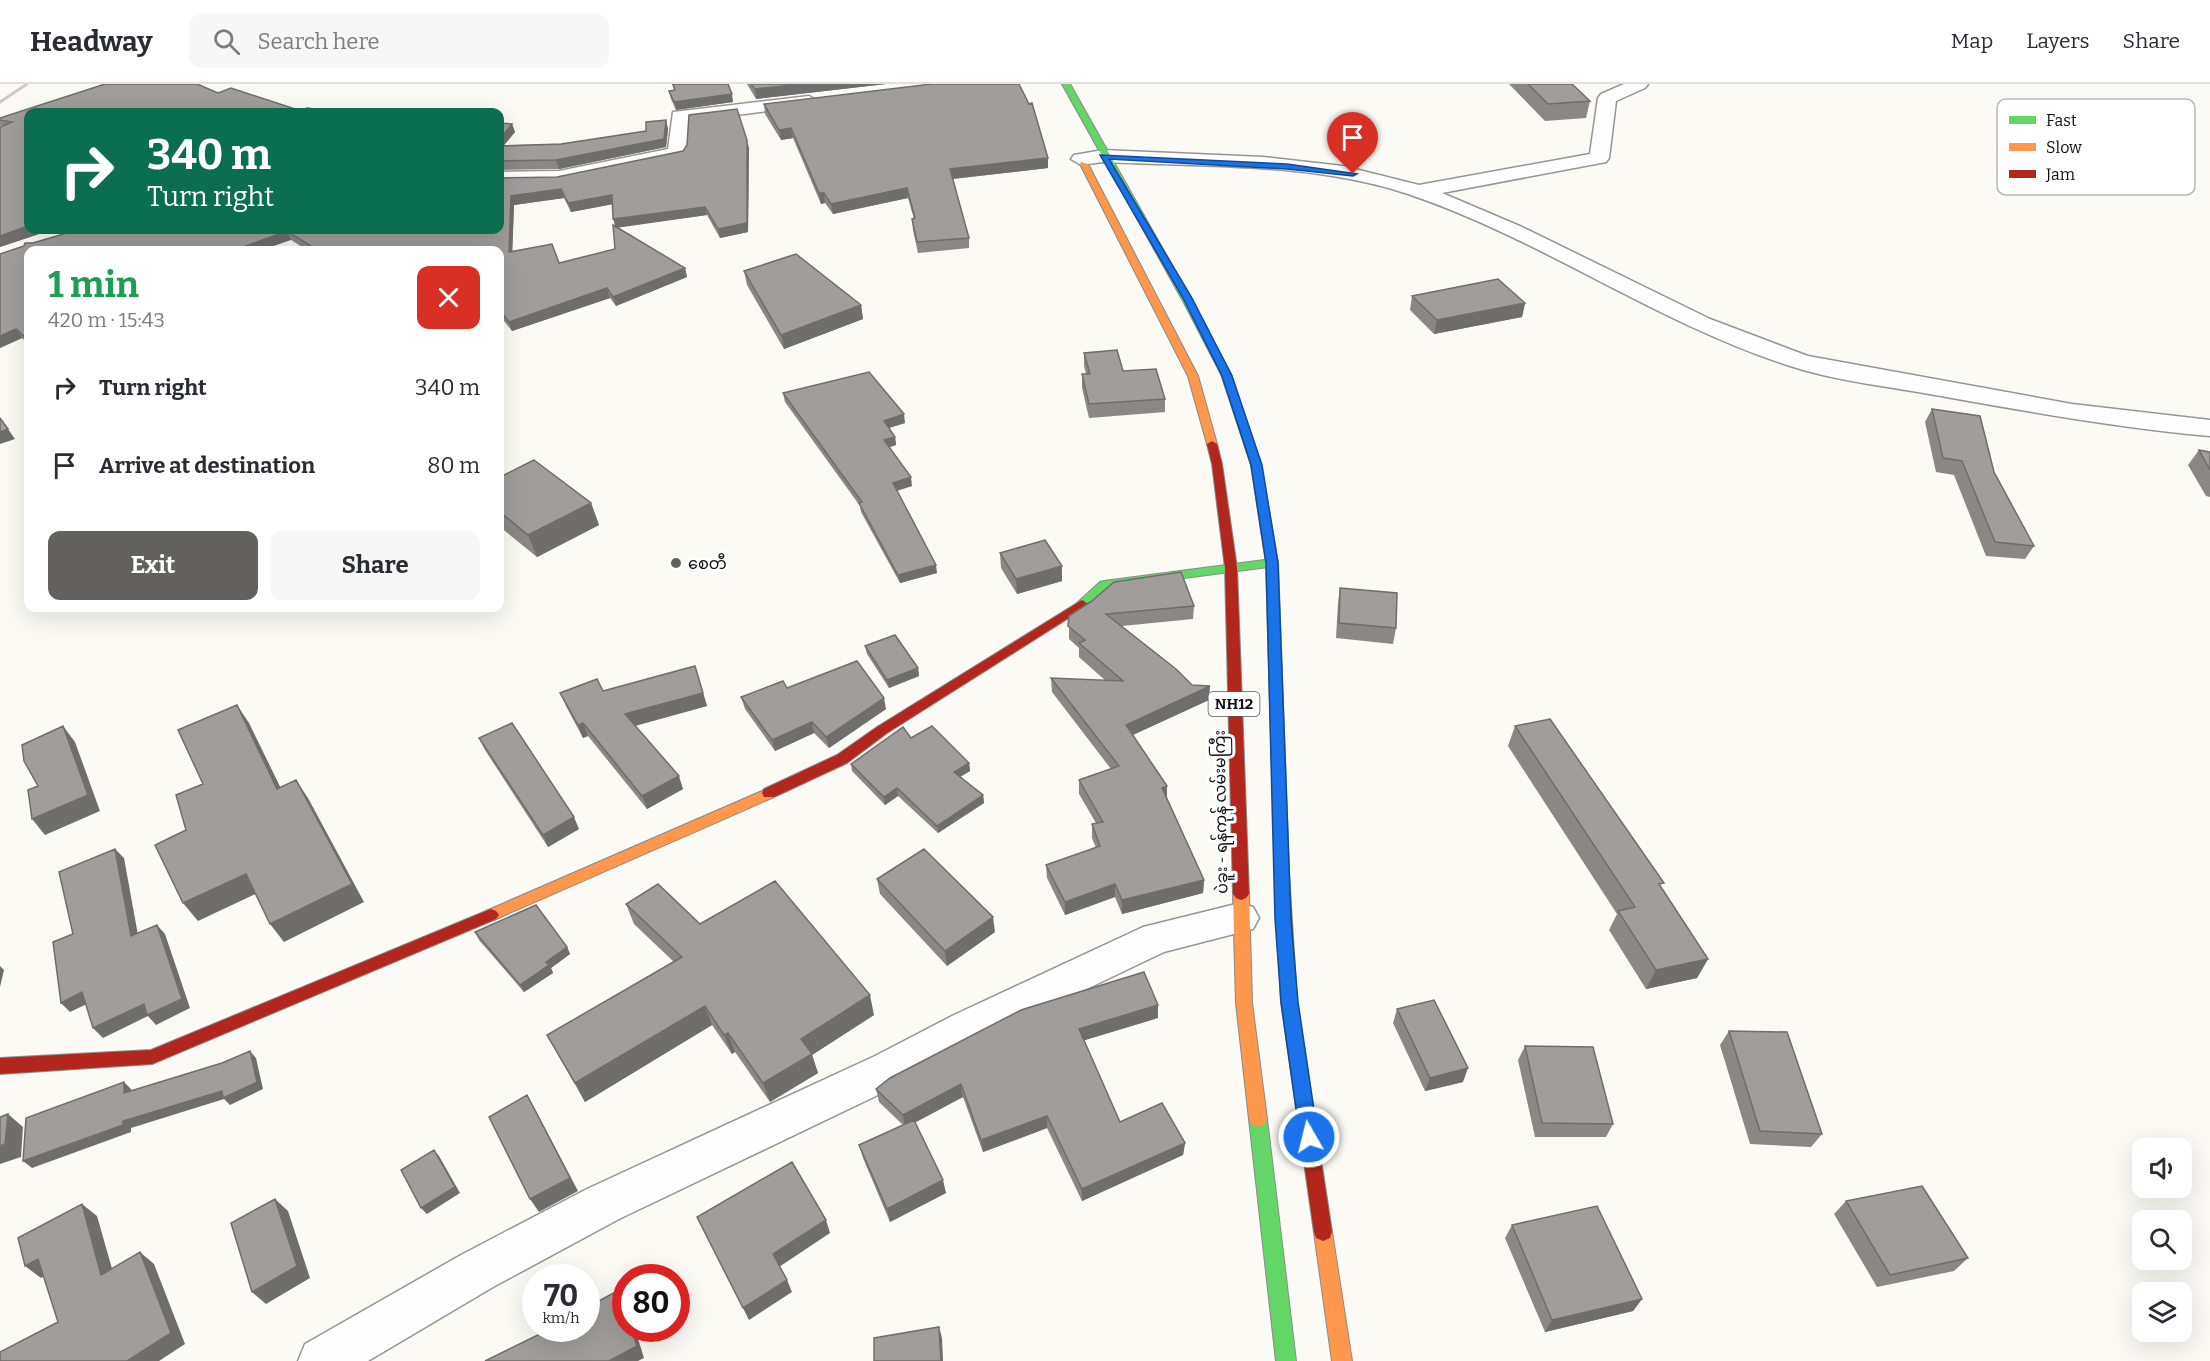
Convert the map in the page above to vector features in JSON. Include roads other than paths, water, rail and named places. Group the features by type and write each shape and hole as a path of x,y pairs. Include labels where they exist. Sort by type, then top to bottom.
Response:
{"main road":[{"name":"ပဲခူး - ရန်ကုန် လမ်းမကြီး","path":"1065,84 1087,154 1193,376 1217,465 1231,568 1244,1003 1286,1361"},
{"name":"ပဲခူး - ရန်ကုန် လမ်းမကြီး","path":"1087,154 1188,298 1227,376 1256,465 1272,563 1283,919 1289,1002 1342,1361"},
{"path":"0,1066 152,1057 349,976 804,778 842,759 911,711 1080,606 1104,585 1272,563"}],"street":[{"path":"1417,191 1599,158 1608,98 1639,84"},
{"path":"504,178 559,177 677,153 680,117 822,100"},
{"path":"1087,154 1287,167 1353,174 1417,191 1476,214 1721,333 1801,361 2052,409 2151,424 2210,428"},
{"path":"322,1361 477,1271 603,1204 890,1069 979,1022 1156,938 1240,918"}],"railway":[{"path":"0,102 27,84"}],"place":[{"name":"စေတီ","path":"676,563"}]}
